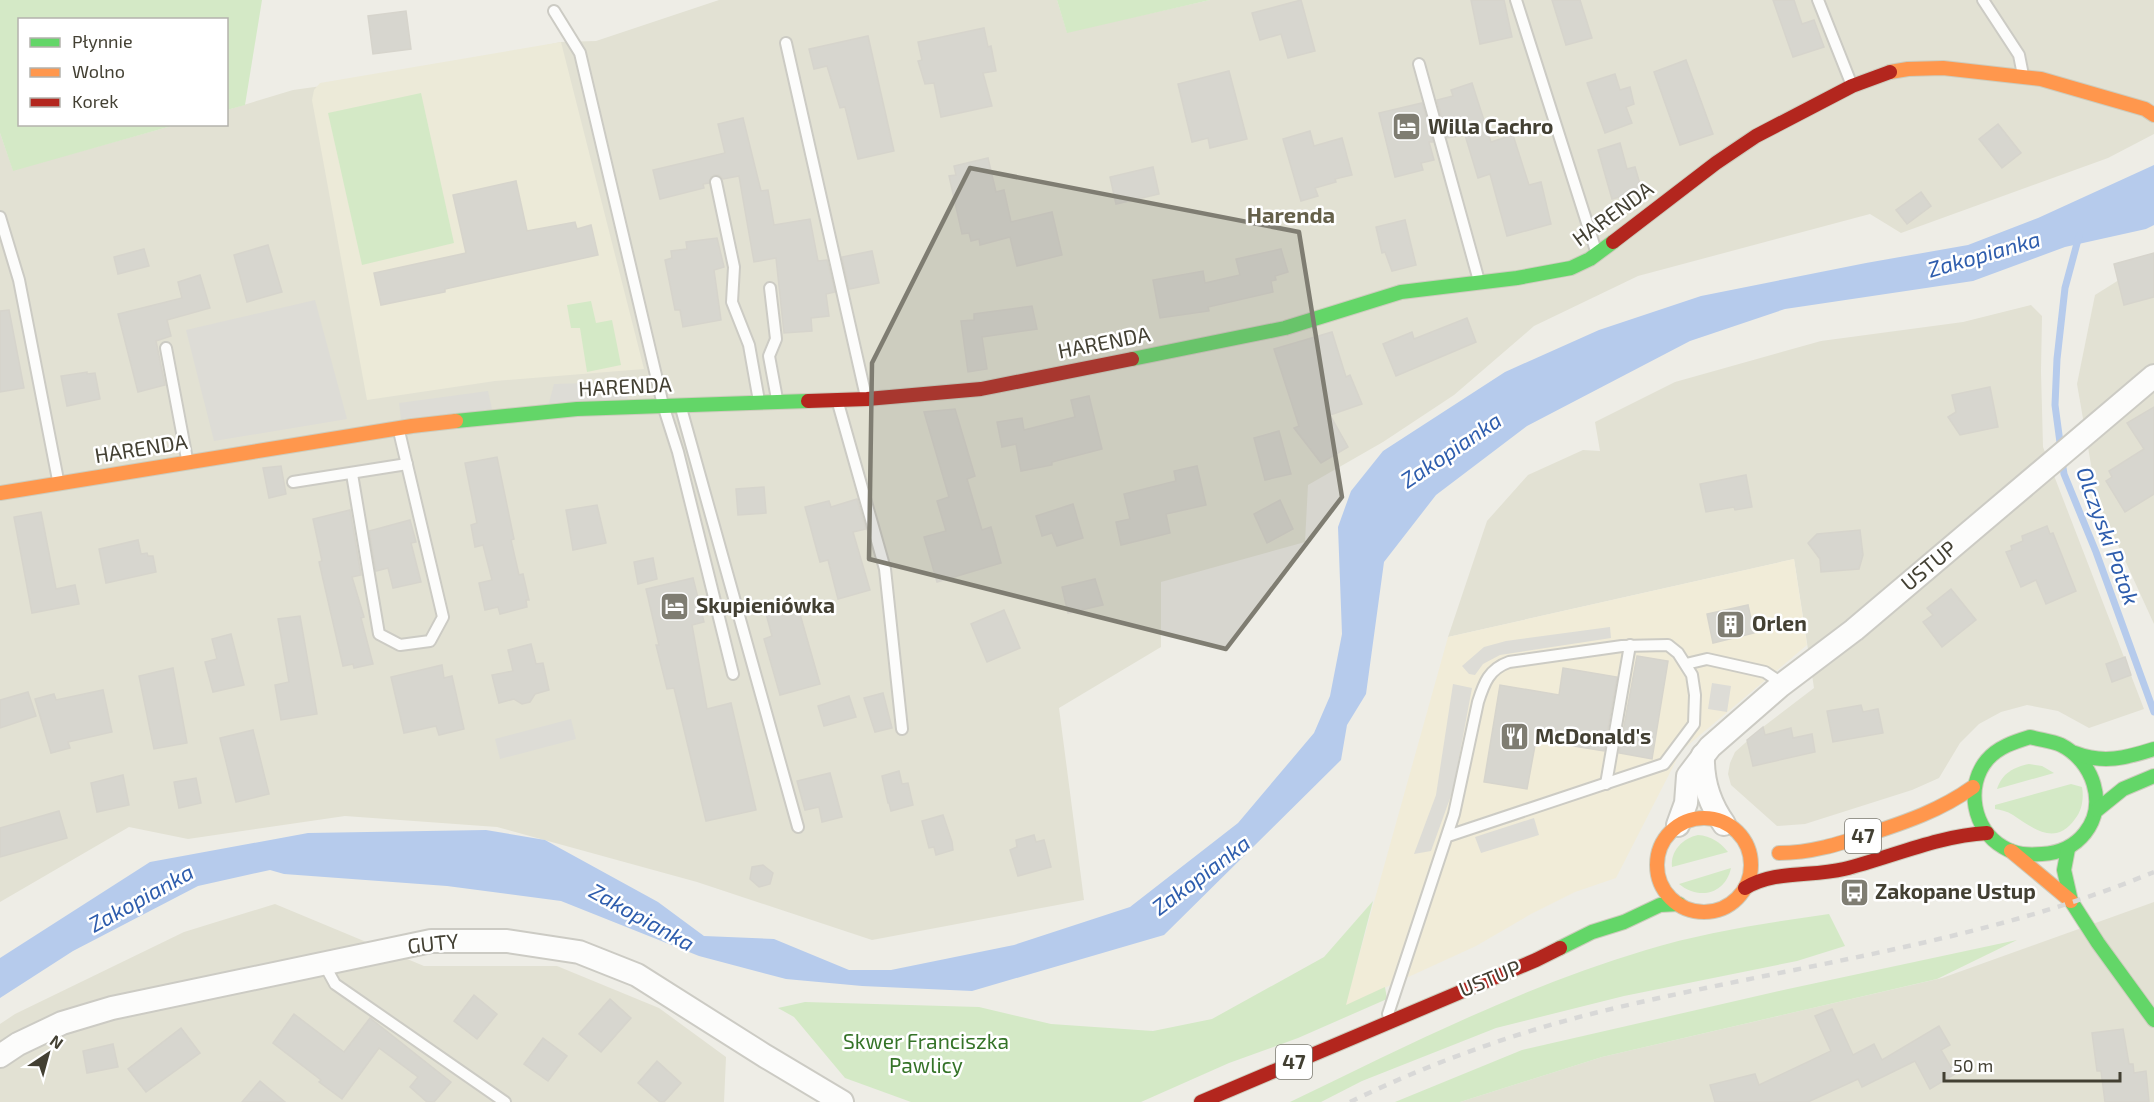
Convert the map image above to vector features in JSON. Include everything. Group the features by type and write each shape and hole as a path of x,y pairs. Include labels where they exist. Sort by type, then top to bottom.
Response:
{"street":[{"name":"HARENDA","path":"0,493 344,438 398,427 577,409 867,399 981,389 1285,328 1401,292 1504,280 1570,268 1597,253 1746,142 1852,86 1886,73 1920,68 1965,69 2023,76 2063,84 2153,112"},
{"name":"USTUP","path":"1678,825 1686,803 1688,776 1703,755 1780,686 1854,630 2154,376"},
{"path":"2071,901 2022,859 2000,846 1987,833 1976,811 1973,788 1975,778 1989,756 2017,739 2030,737 2046,739 2085,758 2106,762 2151,750"},
{"path":"2011,852 2039,856 2068,849 2088,831 2094,821 2098,800 2094,779 2084,762 2075,753"},
{"path":"1703,755 1705,785 1712,804 1724,824"},
{"path":"2097,810 2108,798 2120,790 2154,776"},
{"name":"47","path":"1724,824 1738,834 1746,845 1763,852 1820,850 1928,815 1950,804 1973,788"},
{"path":"1646,882 1656,863 1661,845 1678,825 1692,819 1702,818 1724,824"},
{"name":"47","path":"1679,904 1693,911 1711,912 1730,904 1745,888 1769,876 1832,871 1958,835 1987,833"},
{"path":"1745,888 1751,868 1746,845"},
{"path":"2068,849 2064,870 2071,901 2098,943 2154,1020"},
{"path":"1656,863 1664,888 1672,900 1679,904"},
{"name":"USTUP","path":"1386,1022 1536,960 1592,932 1624,922 1660,905 1679,904"},
{"name":"USTUP","path":"1592,932 1614,908"},
{"name":"GUTY","path":"0,1056 18,1044 62,1023 112,1008 430,940 507,941 579,952 637,975 842,1102"},
{"name":"47","path":"1201,1102 1386,1022"}],"lane":[{"path":"1516,0 1597,253"},
{"path":"1818,0 1852,86"},
{"path":"1983,0 2019,54 2023,76"},
{"path":"555,11 580,52 663,405 678,452 734,674"},
{"path":"786,43 867,399"},
{"path":"1419,64 1479,282"},
{"path":"716,182 734,267 732,302 749,345 760,403"},
{"path":"0,217 19,280 59,483"},
{"path":"770,288 776,339 769,356 777,403"},
{"path":"166,348 188,463"},
{"path":"837,400 885,569 902,729"},
{"path":"680,405 798,827"},
{"path":"352,474 379,634 400,645 430,641 443,617 398,427"},
{"path":"293,482 407,464"},
{"path":"1606,784 1635,644"},
{"path":"1386,1022 1448,836 1483,684 1491,672 1499,665 1509,662 1635,644 1668,645 1678,653 1692,675 1695,695 1694,724 1664,764 1448,836"},
{"path":"1686,664 1707,659 1765,672 1780,686"},
{"path":"324,964 335,984 505,1102"}],"highlighted area":[{"path":"970,168 1299,232 1342,497 1226,649 869,559 872,363"}],"shaded area":[{"path":"719,0 1057,0 1067,32 1210,0 2154,0 2154,134 2108,158 1901,233 1870,214 1638,276 1534,326 1454,395 1383,442 1308,485 1305,542 1161,582 1161,647 1059,708 1084,900 872,940 697,882 497,827 345,816 188,839 129,827 0,902 0,133 13,170 171,126 228,126 228,110 293,90 415,73 561,42 596,41"},
{"path":"561,42 644,369 495,381 367,400 312,100 314,90 320,83"},
{"path":"2154,258 2154,624 2097,499 2077,384 2095,295"},
{"path":"315,300 347,419 214,441 186,330"},
{"path":"2031,305 2042,316 2043,447 2144,709 2089,728 2058,711 2027,705 2001,712 1979,724 1960,743 1939,778 1912,790 1805,824 1777,826 1731,785 1728,774 1735,752 1814,688 1794,559 1448,637 1487,521 1528,475 1583,450 1600,451 1595,422 1675,382 1821,341 1963,322"},
{"path":"621,382 628,399 549,403 554,384"},
{"path":"488,391 492,409 401,419 399,403"},
{"path":"1794,559 1807,645 1681,751 1616,878 1575,892 1476,946 1345,1006 1448,637"},
{"path":"1610,627 1611,638 1500,655 1483,664 1475,675 1469,674 1462,666 1484,647 1506,641"},
{"path":"1712,683 1731,686 1727,712 1708,709"},
{"path":"1453,684 1472,688 1453,790 1431,851 1414,854 1436,795"},
{"path":"571,719 576,739 500,759 495,739"},
{"path":"1534,818 1539,835 1481,853 1475,837"},
{"path":"2154,902 2154,1102 1460,1102 1602,1057 1942,978"},
{"path":"275,904 424,966 557,966 659,1008 726,1057 724,1102 0,1102 0,1024 15,1014 184,932"}],"green space":[{"path":"0,0 262,0 245,105 228,110 228,18 18,18 18,126 171,126 13,171 0,133"},
{"path":"1057,0 1210,0 1067,33"},
{"path":"421,93 454,243 362,265 328,113"},
{"path":"591,301 596,323 612,320 621,365 587,372 580,328 571,328 567,305"},
{"path":"2029,764 2042,766 2054,773 1997,789 1999,783 2009,772"},
{"path":"2071,784 2082,787 2082,804 2075,819 2060,832 2044,832 2002,810 1995,809 1995,805"},
{"path":"1698,835 1715,840 1728,852 1672,867 1673,856 1679,846 1687,839"},
{"path":"1731,868 1723,884 1710,892 1694,892 1679,884"},
{"name":"Skwer Franciszka Pawlicy","path":"1373,901 1346,1005 1385,987 1387,999 1298,1038 1229,1063 1141,1102 911,1102 845,1078 794,1017 778,1008 805,1002 979,1007 1051,1024 1153,1031 1212,1019 1324,957"},
{"path":"1829,914 1845,946 1797,961 1624,996 1496,1028 1362,1081 1321,1102 1290,1102 1465,1019 1554,981 1646,950 1691,938"},
{"path":"2017,940 1937,979 1602,1057 1460,1102 1395,1102 1522,1050 1788,989"}],"water":[{"name":"Zakopianka","path":"2154,165 2154,225 2146,229 2065,247 1973,281 1785,309 1690,341 1527,426 1436,495 1384,562 1366,694 1347,725 1341,760 1164,935 972,991 862,986 786,979 699,956 561,901 447,886 284,874 270,870 198,886 73,951 0,998 0,958 150,862 308,833 486,830 545,840 658,902 704,936 774,939 849,970 891,970 1014,945 1130,907 1238,823 1314,733 1330,696 1342,634 1338,527 1351,491 1383,451 1505,372 1599,330 1701,296 1968,245 2038,218"}],"building":[{"path":"1301,0 1315,51 1288,58 1281,34 1260,40 1252,13"},
{"path":"1471,0 1504,0 1512,37 1480,44"},
{"path":"1552,0 1580,0 1592,38 1566,45"},
{"path":"1773,0 1794,0 1802,24 1814,20 1824,47 1793,57"},
{"path":"406,11 411,49 373,54 368,16"},
{"path":"984,28 988,47 991,46 996,71 983,73 992,106 941,117 934,83 925,84 918,61 922,60 918,42"},
{"path":"868,36 894,151 858,159 845,107 840,108 827,66 814,69 809,49"},
{"path":"1686,60 1713,134 1680,145 1654,72"},
{"path":"1229,71 1247,139 1210,148 1208,138 1192,142 1178,84"},
{"path":"1615,74 1620,90 1630,87 1634,104 1626,107 1632,123 1605,133 1587,83"},
{"path":"1472,83 1491,142 1513,135 1529,185 1541,182 1551,224 1507,236 1490,174 1478,178 1465,135 1447,138 1437,100 1453,96 1451,90"},
{"name":"Willa Cachro","path":"1422,103 1433,142 1429,142 1434,160 1421,163 1423,170 1395,177 1379,113"},
{"path":"743,118 761,191 768,190 774,225 810,219 818,261 827,260 835,292 826,294 829,316 811,318 812,331 784,333 776,258 754,262 739,176 723,179 719,175 714,175 709,183 703,184 704,188 660,199 653,170 725,153 718,124"},
{"path":"1998,124 2021,153 2002,168 1979,139"},
{"path":"1310,131 1314,146 1342,138 1352,175 1335,179 1336,182 1315,188 1318,196 1301,201 1283,139"},
{"path":"1620,143 1627,169 1635,167 1642,191 1612,199 1598,150"},
{"path":"988,158 996,192 1004,190 1011,222 1052,212 1062,255 1017,266 1010,237 980,245 979,239 971,241 969,233 962,234 949,176 956,175 954,166"},
{"path":"1153,167 1159,194 1116,204 1110,177"},
{"path":"516,181 527,231 575,222 577,229 591,225 598,255 381,305 374,273 466,253 453,195"},
{"path":"1921,192 1931,206 1907,224 1896,210"},
{"path":"1405,220 1416,265 1392,271 1385,252 1382,253 1376,227"},
{"path":"717,238 724,267 714,270 721,320 683,327 680,310 675,310 665,260 672,258 671,251 687,249 686,242"},
{"path":"268,245 282,292 247,302 234,255"},
{"path":"144,249 149,266 118,274 114,257"},
{"path":"1281,249 1288,272 1275,276 1276,280 1271,281 1273,292 1208,307 1209,311 1160,318 1153,280 1203,271 1205,283 1240,275 1236,259"},
{"path":"872,251 879,283 849,289 842,257"},
{"path":"2154,253 2154,297 2124,305 2114,264"},
{"path":"200,275 210,308 167,320 171,336 156,341 165,385 138,392 118,314 182,298 178,282"},
{"path":"1032,306 1037,329 982,337 987,369 968,372 961,321 974,320 974,314"},
{"path":"9,310 24,388 0,392 0,311"},
{"path":"1467,318 1476,342 1396,376 1383,344 1412,332 1414,339"},
{"path":"1332,332 1346,377 1350,375 1362,404 1330,415 1348,447 1321,463 1294,428 1299,426 1274,349"},
{"path":"87,372 87,374 95,373 100,399 67,406 61,376"},
{"path":"1990,387 1998,427 1960,435 1948,417 1956,412 1952,395"},
{"path":"1089,396 1102,449 1052,462 1052,465 1021,471 1016,444 1002,447 997,422 1022,418 1024,430 1075,417 1071,400"},
{"path":"2154,407 2154,494 2125,512 2106,481 2112,477 2109,471 2144,449 2127,423"},
{"path":"955,409 975,476 967,479 982,530 991,527 1001,563 937,582 924,537 946,531 937,501 949,497 924,412"},
{"path":"1279,431 1291,474 1265,480 1254,438"},
{"path":"497,457 514,539 511,540 519,575 523,574 529,600 526,600 527,607 500,614 498,607 485,610 479,583 492,580 483,545 475,547 471,525 477,523 465,463"},
{"path":"281,466 286,494 269,498 263,468"},
{"path":"1197,466 1206,505 1166,514 1170,533 1121,545 1116,522 1130,519 1124,494 1176,481 1174,471"},
{"path":"1746,475 1752,507 1735,510 1734,507 1706,512 1700,484"},
{"path":"764,487 766,513 738,515 736,489"},
{"path":"857,499 866,529 853,532 870,590 838,599 828,560 820,562 805,507 829,501 831,507"},
{"path":"1280,500 1293,529 1267,543 1254,514"},
{"path":"1073,504 1083,538 1057,546 1052,533 1042,536 1036,516"},
{"path":"597,505 606,543 573,550 566,510"},
{"path":"350,510 361,575 352,577 364,617 361,618 373,664 354,668 353,664 343,666 319,562 322,561 313,519"},
{"path":"41,512 56,589 75,585 79,604 32,613 14,517"},
{"path":"410,520 416,542 411,543 421,582 393,588 388,568 376,571 369,531"},
{"path":"2047,526 2050,534 2053,533 2076,591 2046,604 2036,580 2021,587 2006,552 2012,550 2011,546 2023,541 2022,536"},
{"path":"1860,530 1863,555 1859,569 1821,572 1820,559 1808,543 1817,534"},
{"path":"138,540 141,554 147,553 148,556 153,556 156,572 106,583 99,549"},
{"path":"653,558 657,579 638,584 634,562"},
{"path":"693,578 704,622 692,625 707,709 731,703 756,810 706,821 674,688 667,689 646,589"},
{"path":"1095,579 1103,605 1068,613 1062,587"},
{"path":"1951,589 1976,620 1942,647 1923,622 1933,615 1927,608"},
{"path":"788,603 790,610 798,607 820,684 780,695 764,639 772,636 765,610"},
{"name":"Orlen","path":"1748,605 1754,633 1713,643 1707,614"},
{"path":"1004,610 1020,648 987,662 971,624"},
{"path":"300,616 317,714 281,720 275,685 289,682 278,619"},
{"path":"231,634 244,685 213,692 205,662 217,659 212,639"},
{"path":"531,644 536,664 543,663 549,690 535,694 530,702 522,704 514,699 499,703 492,675 513,671 508,650"},
{"path":"1637,656 1668,661 1652,759 1619,753"},
{"path":"2125,657 2131,675 2112,682 2106,664"},
{"path":"442,665 444,678 452,676 464,729 439,735 436,726 404,733 391,677"},
{"path":"173,668 187,743 154,749 139,676"},
{"path":"1563,668 1617,677 1604,751 1536,740 1527,789 1484,782 1500,685 1559,695"},
{"path":"103,690 112,732 68,742 70,748 51,753 35,699 54,694 56,700"},
{"path":"28,692 36,716 0,728 0,700"},
{"path":"883,693 892,728 875,732 864,698"},
{"path":"849,696 856,717 824,726 818,706"},
{"path":"1861,705 1863,712 1878,709 1883,733 1833,742 1827,711"},
{"path":"1763,727 1765,735 1791,728 1793,738 1812,734 1815,752 1753,766 1747,740"},
{"path":"253,730 269,794 236,802 220,738"},
{"path":"899,771 902,784 908,783 913,805 891,811 882,776"},
{"path":"830,773 842,817 822,822 819,807 805,810 797,781"},
{"path":"123,775 129,805 97,812 91,783"},
{"path":"196,778 201,803 179,808 174,782"},
{"path":"59,811 67,838 0,857 0,828"},
{"path":"943,815 953,850 936,855 934,847 929,848 922,821"},
{"path":"1034,835 1036,842 1044,840 1051,867 1018,876 1010,850 1017,847 1016,840"},
{"path":"763,865 773,873 770,884 759,887 750,879 752,867"},
{"path":"474,995 497,1014 477,1039 454,1021"},
{"path":"610,999 631,1018 601,1052 579,1034"},
{"path":"1832,1009 1853,1055 1874,1044 1882,1060 1939,1026 1950,1045 1941,1050 1955,1074 1930,1089 1915,1061 1862,1087 1858,1079 1808,1102 1715,1102 1710,1085 1755,1074 1759,1085 1831,1051 1815,1016"},
{"path":"294,1014 344,1052 370,1018 451,1082 434,1102 427,1102 410,1087 418,1077 379,1048 342,1099 273,1043"},
{"path":"181,1028 200,1053 146,1092 128,1069"},
{"path":"2123,1029 2129,1064 2133,1064 2134,1073 2146,1071 2149,1102 2105,1102 2101,1071 2097,1071 2092,1033"},
{"path":"543,1038 567,1056 548,1081 524,1064"},
{"path":"113,1044 118,1067 87,1073 83,1051"},
{"path":"657,1061 681,1083 664,1102 660,1102 638,1083"},
{"path":"260,1081 285,1102 242,1102"}],"waterway":[{"name":"Olczyski Potok","path":"2061,450 2055,405 2057,359 2065,288 2079,236"},
{"name":"Olczyski Potok","path":"2062,461 2064,474 2096,552 2154,712"}],"railway":[{"path":"1350,1102 1435,1065 1553,1024 1654,999 1944,938 2085,898 2154,872"}],"traffic: fast":[{"path":"1132,359 1285,328 1401,292 1517,278 1571,268 1590,259 1613,242"},
{"path":"456,421 577,409 808,401"},
{"path":"2030,737 2061,745 2072,752 2089,772 2094,784 2096,797 2092,822 2076,842 2055,852 2022,854 2003,847 1985,830 1975,807 1976,782 1987,760 2001,748 2030,737"},
{"path":"2075,753 2105,759 2134,755 2154,749"},
{"path":"2097,810 2123,789 2154,776"},
{"path":"2068,849 2064,870 2071,901 2098,943 2154,1020"},
{"path":"1560,948 1592,932 1624,922 1660,905 1679,904"}],"traffic: slow":[{"path":"1890,72 1943,68 2041,79 2145,109 2154,115"},
{"path":"0,493 412,426 456,421"},
{"path":"1779,853 1825,847 1910,820 1936,809 1973,787"},
{"path":"1704,818 1722,822 1737,832 1747,847 1751,865 1747,883 1737,898 1722,908 1704,912 1686,908 1671,898 1661,883 1657,865 1661,847 1671,832 1686,822 1704,818"},
{"path":"2011,851 2071,901"}],"traffic: jam":[{"path":"1613,242 1716,163 1756,136 1852,86 1890,72"},
{"path":"808,401 867,399 981,389 1132,359"},
{"path":"1745,888 1757,882 1781,876 1844,869 1950,838 1987,833"},
{"path":"1201,1102 1560,948"}],"place":[{"name":"Willa Cachro","path":"1407,127"},
{"name":"Skupieniówka","path":"675,606"},
{"name":"Orlen","path":"1731,624"},
{"name":"McDonald's","path":"1514,737"},
{"name":"Zakopane Ustup","path":"1854,892"}],"district":[{"name":"Harenda","path":"1291,215"}]}
